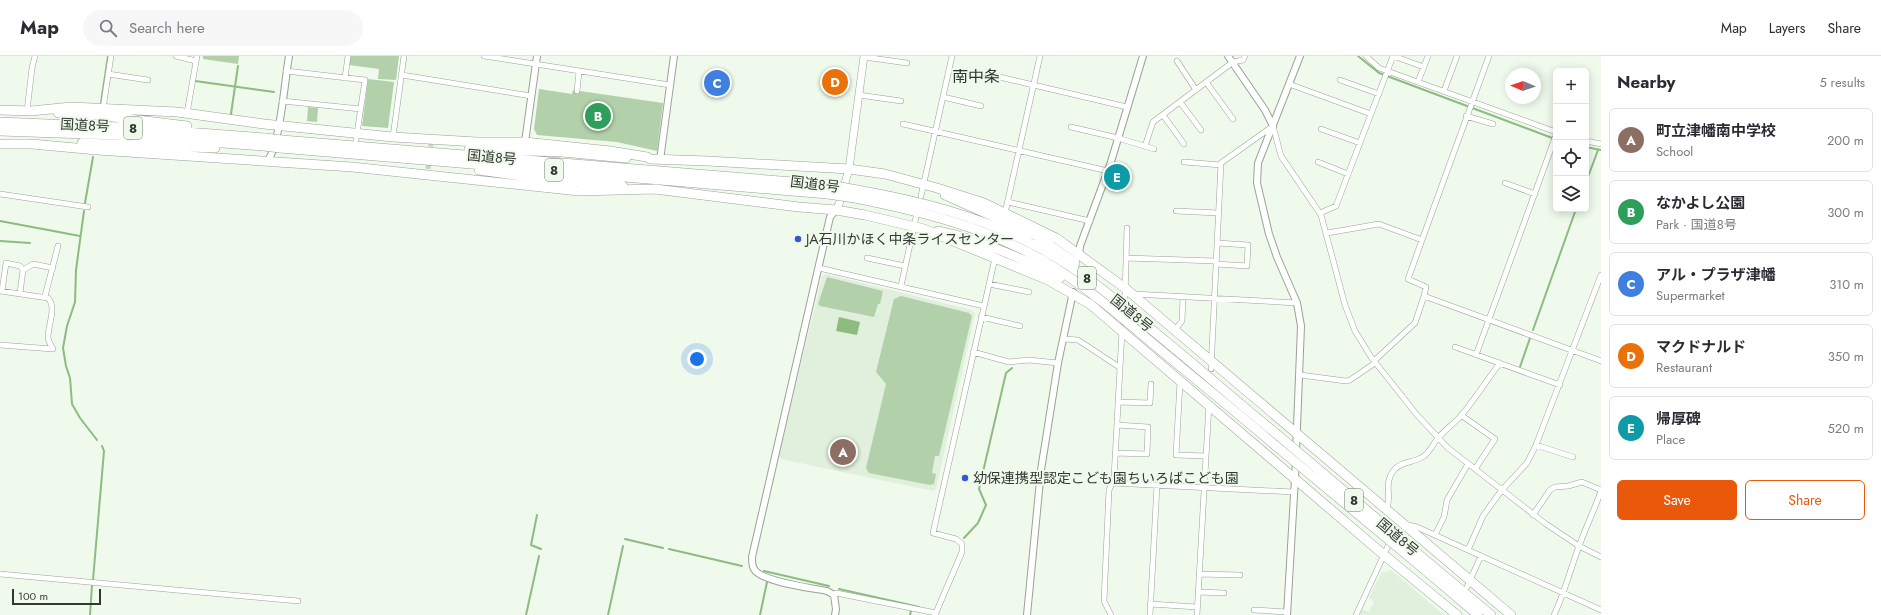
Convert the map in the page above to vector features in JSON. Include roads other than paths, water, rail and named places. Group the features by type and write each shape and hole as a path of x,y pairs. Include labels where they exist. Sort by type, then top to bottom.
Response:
{"highway":[{"path":"0,110 29,111 71,107 187,113 357,137 393,137 431,142 524,145 610,151 647,157 650,159 708,165 849,169 885,174 961,195 1005,213 1056,238 1079,258 1127,293 1174,331 1211,365 1386,508 1468,584 1511,615"},
{"name":"8","path":"29,111 146,121 233,131 253,141"},
{"name":"国道8号","path":"0,122 119,127 281,144 424,151 829,189 856,194 899,198 950,211 982,222 1036,246 1089,279 1279,436 1428,567 1478,615"},
{"name":"国道8号","path":"0,131 253,141"},
{"name":"8","path":"32,144 228,148 253,141"},
{"path":"0,144 32,144 97,150 268,160 378,160 464,168 529,177 654,189 705,192 836,210 865,215 924,229 1048,280 1073,292 1090,304 1122,329 1180,382 1209,404 1384,556 1456,611"},
{"name":"国道8号","path":"281,144 352,160 829,189"},
{"name":"8","path":"424,151 450,148 554,152 611,158 650,159"},
{"path":"352,160 427,172 519,182 579,191 654,189"},
{"name":"8","path":"927,186 1037,236 1114,292 1170,340 1174,348"},
{"name":"国道8号","path":"856,194 949,220 1007,242 1043,260 1077,282 1276,446 1491,615"},
{"name":"8","path":"924,229 960,236 1020,258 1062,278 1109,312 1118,315"}],"main road":[{"path":"836,210 840,204 849,169 864,57"}],"street":[{"path":"29,111 32,68 35,56"},
{"path":"103,109 111,56"},
{"path":"176,56 196,59 187,113"},
{"path":"268,160 272,155 289,56"},
{"path":"345,78 348,56"},
{"path":"393,137 404,56"},
{"path":"484,56 670,85"},
{"path":"524,145 537,56"},
{"path":"660,160 674,56"},
{"path":"921,196 927,186 935,131 952,56"},
{"path":"1005,213 1040,56"},
{"path":"1079,258 1080,246 1108,171 1141,56"},
{"path":"1228,56 1265,110 1273,126 1280,156 1320,213 1327,233 1341,293 1354,331 1375,362 1438,438 1468,464 1533,515 1579,546 1601,557"},
{"path":"1145,146 1153,122 1233,62 1243,60 1245,56"},
{"path":"1254,610 1287,613 1295,480 1301,326 1297,302 1273,245 1257,182 1258,162 1300,56"},
{"path":"1366,56 1386,74 1418,82 1444,91 1470,106 1553,135"},
{"path":"1320,213 1336,206 1393,56 1424,67"},
{"path":"1418,82 1428,56"},
{"path":"1444,91 1458,56"},
{"path":"1300,375 1346,381 1350,380 1375,362 1414,323 1426,287 1408,279 1489,56"},
{"path":"864,57 907,63"},
{"path":"1176,61 1196,90"},
{"path":"286,71 365,80 357,137"},
{"path":"577,92 579,72"},
{"path":"108,74 148,80"},
{"path":"402,75 531,96"},
{"path":"995,76 1127,107"},
{"path":"1340,80 1379,94"},
{"path":"1206,82 1233,119"},
{"path":"1289,84 1371,114"},
{"path":"859,95 901,101"},
{"path":"943,96 981,106"},
{"path":"282,100 361,109"},
{"path":"1180,102 1201,130"},
{"path":"1163,115 1184,144"},
{"path":"1466,116 1493,124"},
{"path":"902,124 1108,171"},
{"path":"1211,365 1221,163 1273,126"},
{"path":"1071,127 1118,138 1154,149"},
{"path":"1321,129 1360,143"},
{"path":"1476,355 1555,140"},
{"path":"1589,142 1601,144"},
{"path":"1184,162 1221,165"},
{"path":"1318,162 1348,174"},
{"path":"1505,183 1535,194"},
{"path":"0,194 88,207"},
{"path":"1008,202 1090,221"},
{"path":"836,210 830,217 752,557 754,569 759,574 771,580 827,591 834,595 836,593 936,614 962,552 962,544 956,539 933,533 995,258"},
{"path":"1176,211 1218,213"},
{"path":"901,286 916,217"},
{"path":"1327,233 1379,224 1422,240"},
{"path":"1127,228 1127,293 1297,302"},
{"path":"1126,258 1247,266 1248,245 1217,244"},
{"path":"45,296 58,246"},
{"path":"867,258 905,266"},
{"path":"0,345 53,349 48,338 52,312 51,300 45,296 1,291 6,263 20,266 23,270"},
{"path":"23,270 33,264 53,268"},
{"path":"818,268 984,306"},
{"path":"20,293 23,270"},
{"path":"1468,550 1483,516 1501,491 1527,463 1560,385 1601,275"},
{"path":"989,284 1029,292"},
{"path":"1027,615 1042,470 1058,363 1073,292"},
{"path":"1424,296 1601,361"},
{"path":"1174,331 1182,321 1183,297"},
{"path":"981,317 1020,326"},
{"path":"1111,615 1104,601 1109,490 1114,478 1122,329"},
{"path":"1063,339 1078,340 1119,367"},
{"path":"1455,347 1560,385"},
{"path":"973,352 1009,362 1029,360 1058,363"},
{"path":"1386,508 1389,503 1387,490 1394,469 1424,456 1432,448 1438,438 1461,415 1500,363"},
{"path":"1180,382 1176,455 1206,456"},
{"path":"1118,402 1150,403 1151,384"},
{"path":"1197,615 1209,404"},
{"path":"1461,415 1495,439 1475,469"},
{"path":"1115,453 1147,454 1148,426 1117,425"},
{"path":"1536,444 1573,457"},
{"path":"1435,535 1444,517 1447,500 1468,464"},
{"path":"1533,515 1550,490 1555,487 1568,486 1582,482 1601,490 1562,593 1562,598 1554,615"},
{"path":"1112,483 1204,486 1294,492"},
{"path":"1150,615 1157,485"},
{"path":"1401,523 1417,527 1601,610"},
{"path":"1356,615 1388,546"},
{"path":"1468,584 1481,556"},
{"path":"0,574 298,601"},
{"path":"1199,574 1240,575"},
{"path":"1198,592 1224,593"},
{"path":"834,595 836,609 835,615"},
{"path":"1150,604 1197,607"}],"waterway":[{"path":"101,103 108,56"},
{"path":"1358,56 1379,73 1553,138"},
{"path":"231,114 238,66"},
{"path":"195,81 274,92"},
{"path":"1589,148 1601,150"},
{"path":"1588,176 1598,150"},
{"path":"85,203 93,157"},
{"path":"84,211 76,270 75,302 67,326 63,348 70,378 72,404 80,418 97,440"},
{"path":"1533,330 1575,212"},
{"path":"0,221 80,236"},
{"path":"0,241 30,243"},
{"path":"1520,367 1530,338"},
{"path":"964,538 978,523 986,505 979,489 1006,373 1012,368"},
{"path":"93,580 104,451 102,446"},
{"path":"537,515 531,545 541,549"},
{"path":"625,539 663,548"},
{"path":"608,615 623,546"},
{"path":"669,549 742,566"},
{"path":"526,615 539,556"},
{"path":"764,571 829,586"},
{"path":"760,615 767,582"},
{"path":"90,615 92,585"},
{"path":"839,589 919,607"},
{"path":"910,615 911,611"}],"tunnel":[{"path":"428,169 431,144"},
{"path":"1122,326 1125,296"}],"place":[{"name":"マクドナルド","path":"835,82"},
{"name":"アル・プラザ津幡","path":"717,83"},
{"name":"なかよし公園","path":"598,116"},
{"name":"帰厚碑","path":"1117,177"},
{"name":"JA石川かほく中条ライスセンター","path":"798,239"},
{"name":"町立津幡南中学校","path":"843,452"},
{"name":"幼保連携型認定こども園ちいろばこども園","path":"965,478"}],"district":[{"name":"南中条","path":"976,76"}]}
